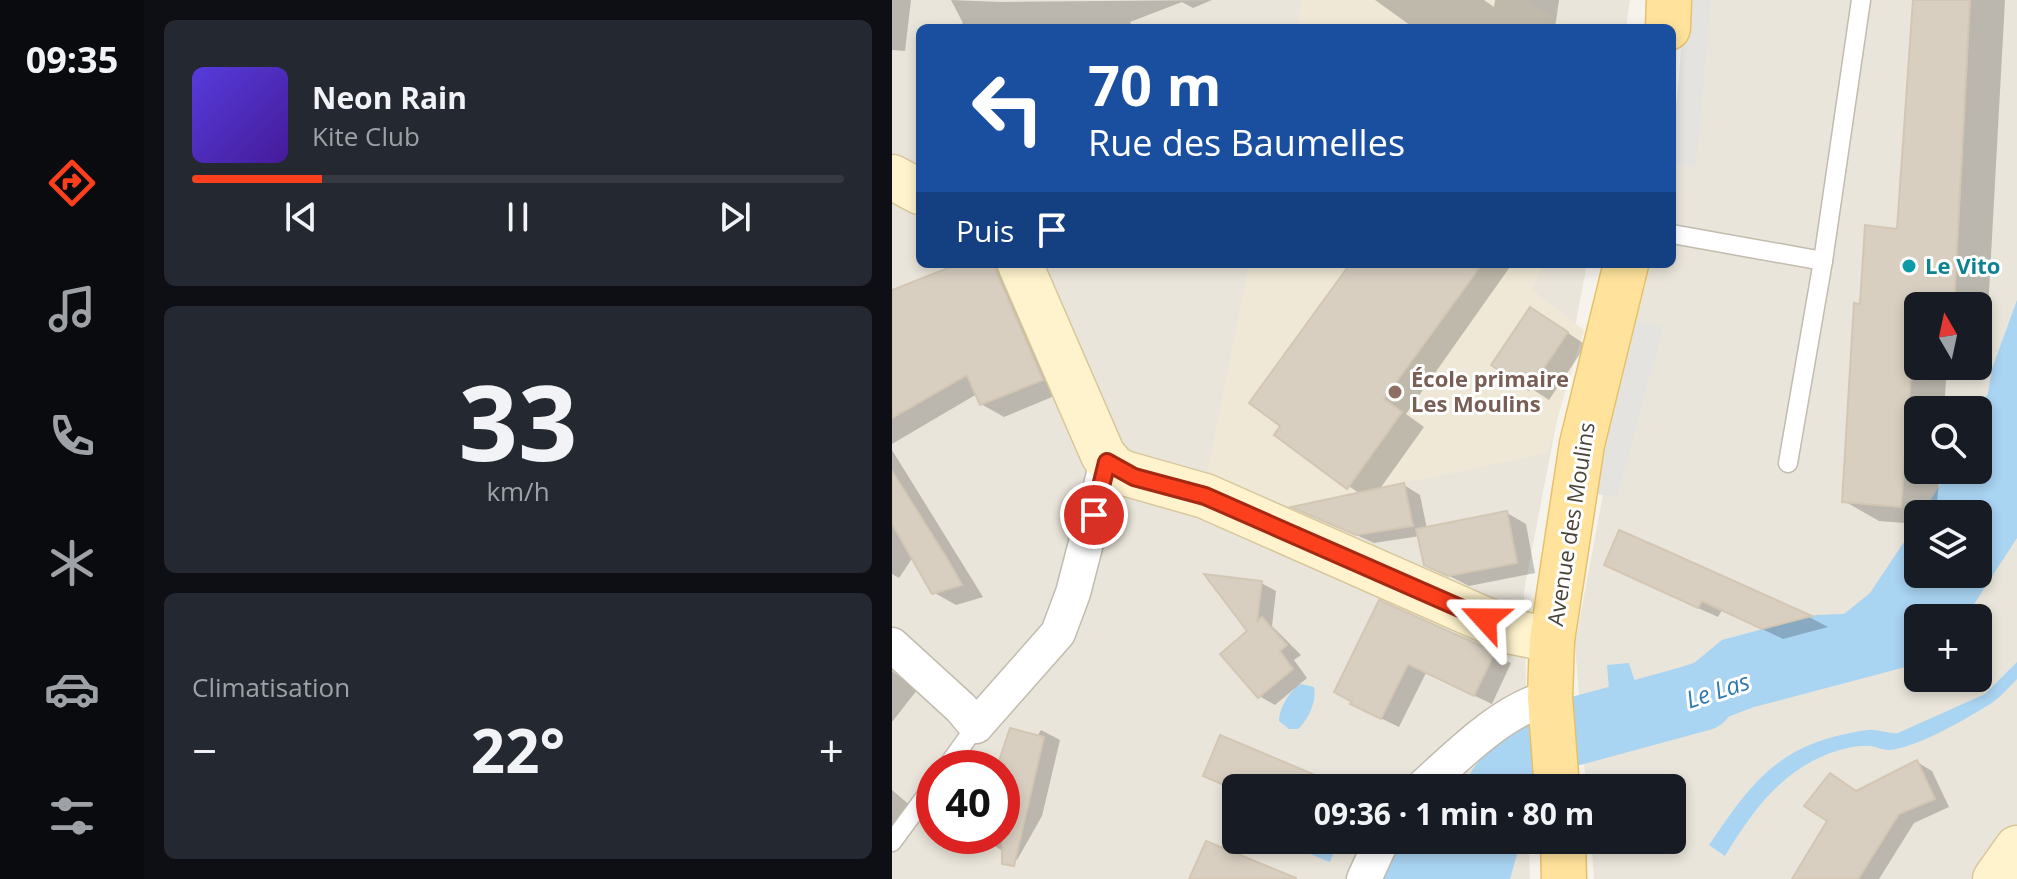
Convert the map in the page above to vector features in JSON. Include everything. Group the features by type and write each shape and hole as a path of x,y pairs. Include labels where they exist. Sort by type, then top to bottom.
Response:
{"main road":[{"path":"1668,24 1669,0"},
{"name":"Avenue des Moulins","path":"1553,742 1552,640 1582,444 1625,268"},
{"path":"1563,854 1564,879"}],"street":[{"path":"892,177 916,190"},
{"path":"1022,268 1107,462 1134,477 1205,496 1513,632 1552,640"},
{"path":"892,645 961,708 976,726 1058,633 1073,593 1107,462"},
{"path":"1439,774 1502,721 1531,703 1553,742"},
{"path":"1995,879 2017,848"},
{"path":"1364,879 1376,854"}],"lane":[{"path":"1788,463 1823,261 1861,0"},
{"path":"1676,235 1823,261"},
{"path":"959,750 976,726"},
{"path":"892,842 916,809"}],"shaded area":[{"path":"892,0 1630,0 1627,24 916,24 916,268 1586,268 1524,591 1528,774 1222,774 1222,854 1529,854 1530,879 892,879"},
{"path":"1302,0 1527,0 1561,24 1298,24"},
{"path":"1685,0 1711,0 1696,167 1676,163 1676,112"},
{"path":"1695,0 2017,0 2017,879 1594,879 1592,854 1686,854 1686,774 1585,774 1575,644 1645,268 1676,268 1676,103"},
{"name":"École primaire Les Moulins","path":"1248,268 1543,268 1531,289 1584,330 1547,453 1288,507 1286,516 1207,475"},
{"path":"1636,320 1663,327 1617,497 1589,493"}],"water":[{"path":"2017,300 2017,538 1992,576 1992,500 1931,500 1940,484 1992,484 1992,396 1987,396 1992,369"},
{"path":"1904,542 1904,588 1984,588 1974,604 1904,604 1904,667 1754,707 1680,735 1614,752 1607,665 1629,663 1635,682 1694,663 1722,640 1816,615 1844,614 1870,593"},
{"path":"2017,662 2017,679 1997,699 1980,710 1941,732 1900,748 1889,750 1859,746 1823,756 1792,774 1766,798 1725,856 1709,845 1757,782 1792,754 1813,743 1868,730 1898,733 1992,692 1992,687"},
{"path":"1301,684 1314,687 1313,704 1302,725 1298,729 1289,729 1279,721 1281,711 1289,695"},
{"path":"1516,737 1520,774 1472,774"},
{"path":"1310,854 1333,854 1330,862"},
{"path":"1393,854 1517,854 1510,879 1381,879"}],"building":[{"name":"Le Vito","path":"1913,0 1970,0 1955,292 1904,292 1904,380 1911,380 1909,396 1904,396 1901,507 1842,502 1854,303 1860,304 1865,225 1897,229"},
{"path":"948,268 996,268 1043,380 980,405 967,375 892,418 892,290"},
{"path":"1347,268 1479,268 1384,399 1402,412 1347,489 1274,435 1280,426 1249,403"},
{"path":"1530,307 1568,332 1529,390 1491,365"},
{"path":"892,471 962,585 932,594 892,524"},
{"path":"1404,483 1413,526 1356,535 1291,507"},
{"path":"1507,511 1517,563 1448,576 1424,565 1416,529"},
{"path":"1619,530 1812,616 1762,629 1702,601 1698,608 1604,565"},
{"path":"1204,574 1262,581 1257,622 1262,617 1287,645 1280,651 1293,669 1258,698 1220,654 1247,631"},
{"path":"1379,600 1495,652 1474,696 1408,664 1381,719 1350,704 1352,702 1334,692"},
{"path":"1010,728 1044,737 1020,840 1020,750 1003,750"},
{"path":"1220,735 1313,774 1222,774 1222,784 1203,776"},
{"path":"1917,760 1935,799 1899,814 1858,879 1792,879 1827,821 1804,806 1830,773 1856,791"},
{"path":"1206,841 1222,848 1222,854 1238,854 1296,878 1296,879 1189,879"},
{"path":"1002,854 1017,854 1014,866 1002,864"}],"waterway":[{"name":"Le Las","path":"1512,774 1539,741 1701,697"}],"place":[{"name":"Le Vito","path":"1909,266"},
{"name":"École primaire Les Moulins","path":"1395,392"}],"route":[{"path":"1094,515 1107,462 1134,477 1205,496 1485,619"}]}
